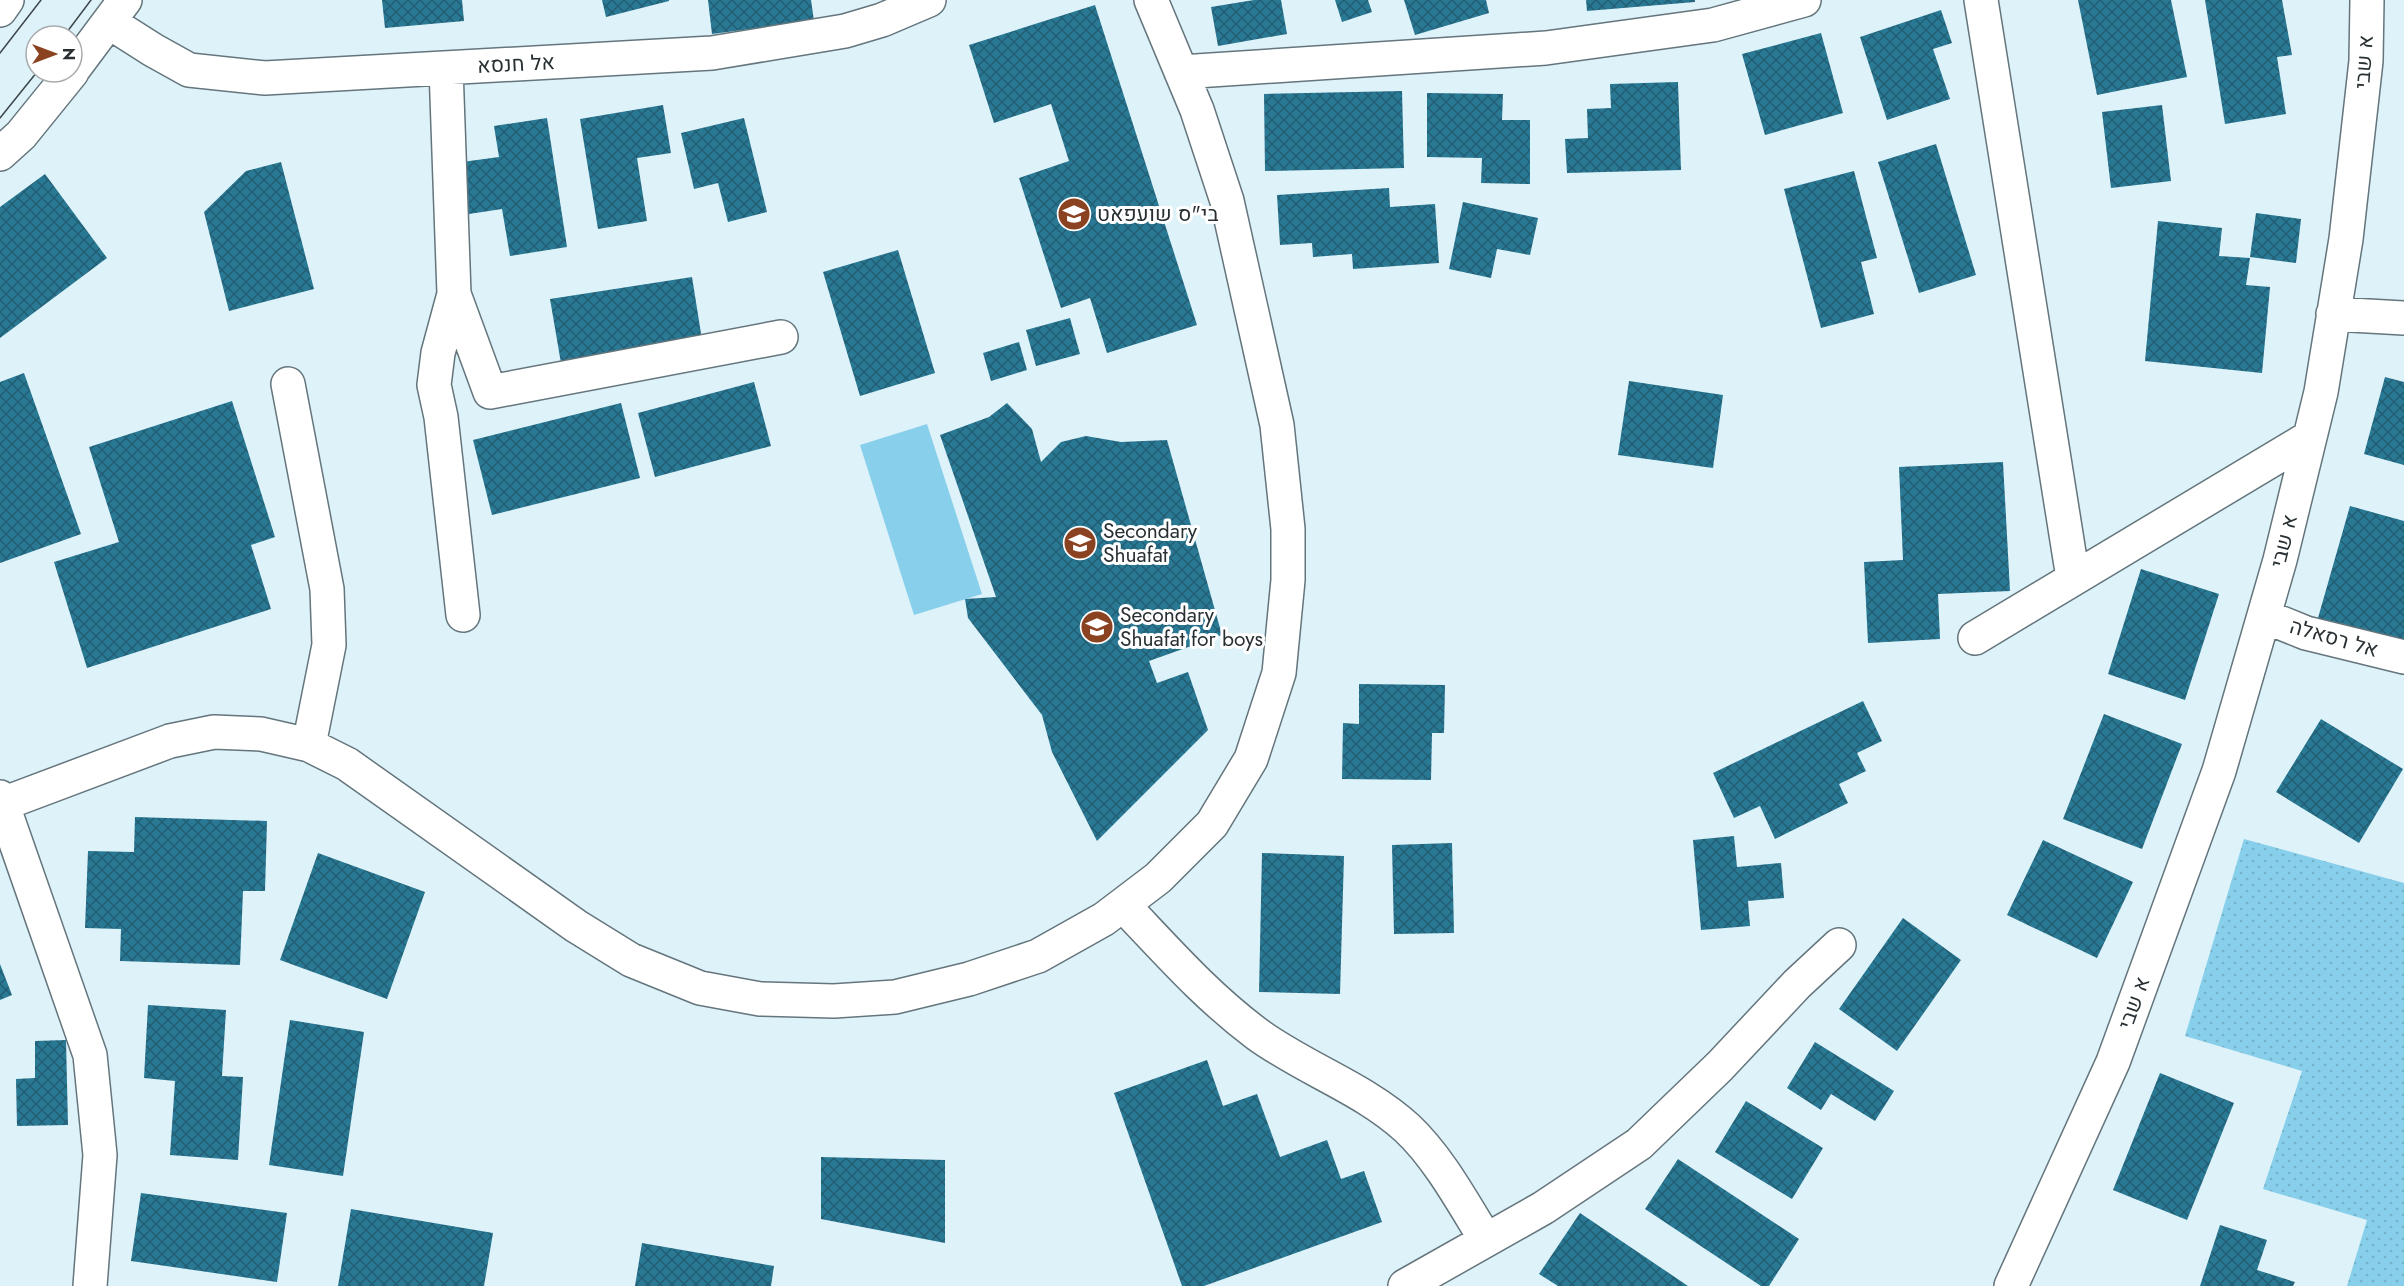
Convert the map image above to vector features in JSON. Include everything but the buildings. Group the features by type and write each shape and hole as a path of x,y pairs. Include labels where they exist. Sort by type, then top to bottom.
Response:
{"street":[{"path":"0,10 7,0"},
{"name":"אל חנסא","path":"117,11 153,50 189,70 265,78 712,53 845,31 882,20 929,0"},
{"path":"90,1286 100,1155 90,1055 1,802 170,741 214,732 261,734 309,746 348,764 576,926 631,960 700,988 760,999 834,1001 895,997 969,979 1038,956 1104,919 1123,905 1158,878 1212,824 1251,759 1279,673 1288,580 1288,530 1277,425 1227,201 1197,110 1151,0"},
{"path":"1181,72 1546,48 1713,25 1804,0"},
{"path":"1981,0 2073,579"},
{"name":"א שבי","path":"2011,1286 2113,1062 2219,771 2264,616 2320,392 2346,239 2364,73 2367,0"},
{"path":"84,56 117,11"},
{"path":"446,68 454,294 438,353 434,385 441,417 463,615"},
{"path":"0,154 21,135 62,84"},
{"path":"454,294 490,392 781,337"},
{"path":"2333,314 2404,318"},
{"path":"288,384 327,589 329,645 309,746"},
{"path":"1975,638 2310,437"},
{"name":"אל רסאלה","path":"2264,616 2306,633 2404,657"},
{"path":"1123,905 1204,992 1250,1028 1379,1105 1409,1130 1442,1171 1486,1240"},
{"path":"1405,1286 1543,1208 1639,1144 1720,1066 1797,984 1839,945"}],"shaded area":[{"path":"927,424 982,594 914,615 860,445"},
{"path":"2244,839 2404,883 2404,1286 2347,1286 2367,1220 2263,1189 2302,1071 2185,1036"}],"tram line":[{"path":"0,53 41,0"},
{"path":"73,24 91,0"},
{"path":"0,118 27,84"}],"place":[{"name":"בי\"ס שועפאט","path":"1074,214"},
{"name":"Secondary Shuafat","path":"1080,543"},
{"name":"Secondary Shuafat for boys","path":"1097,627"}]}
